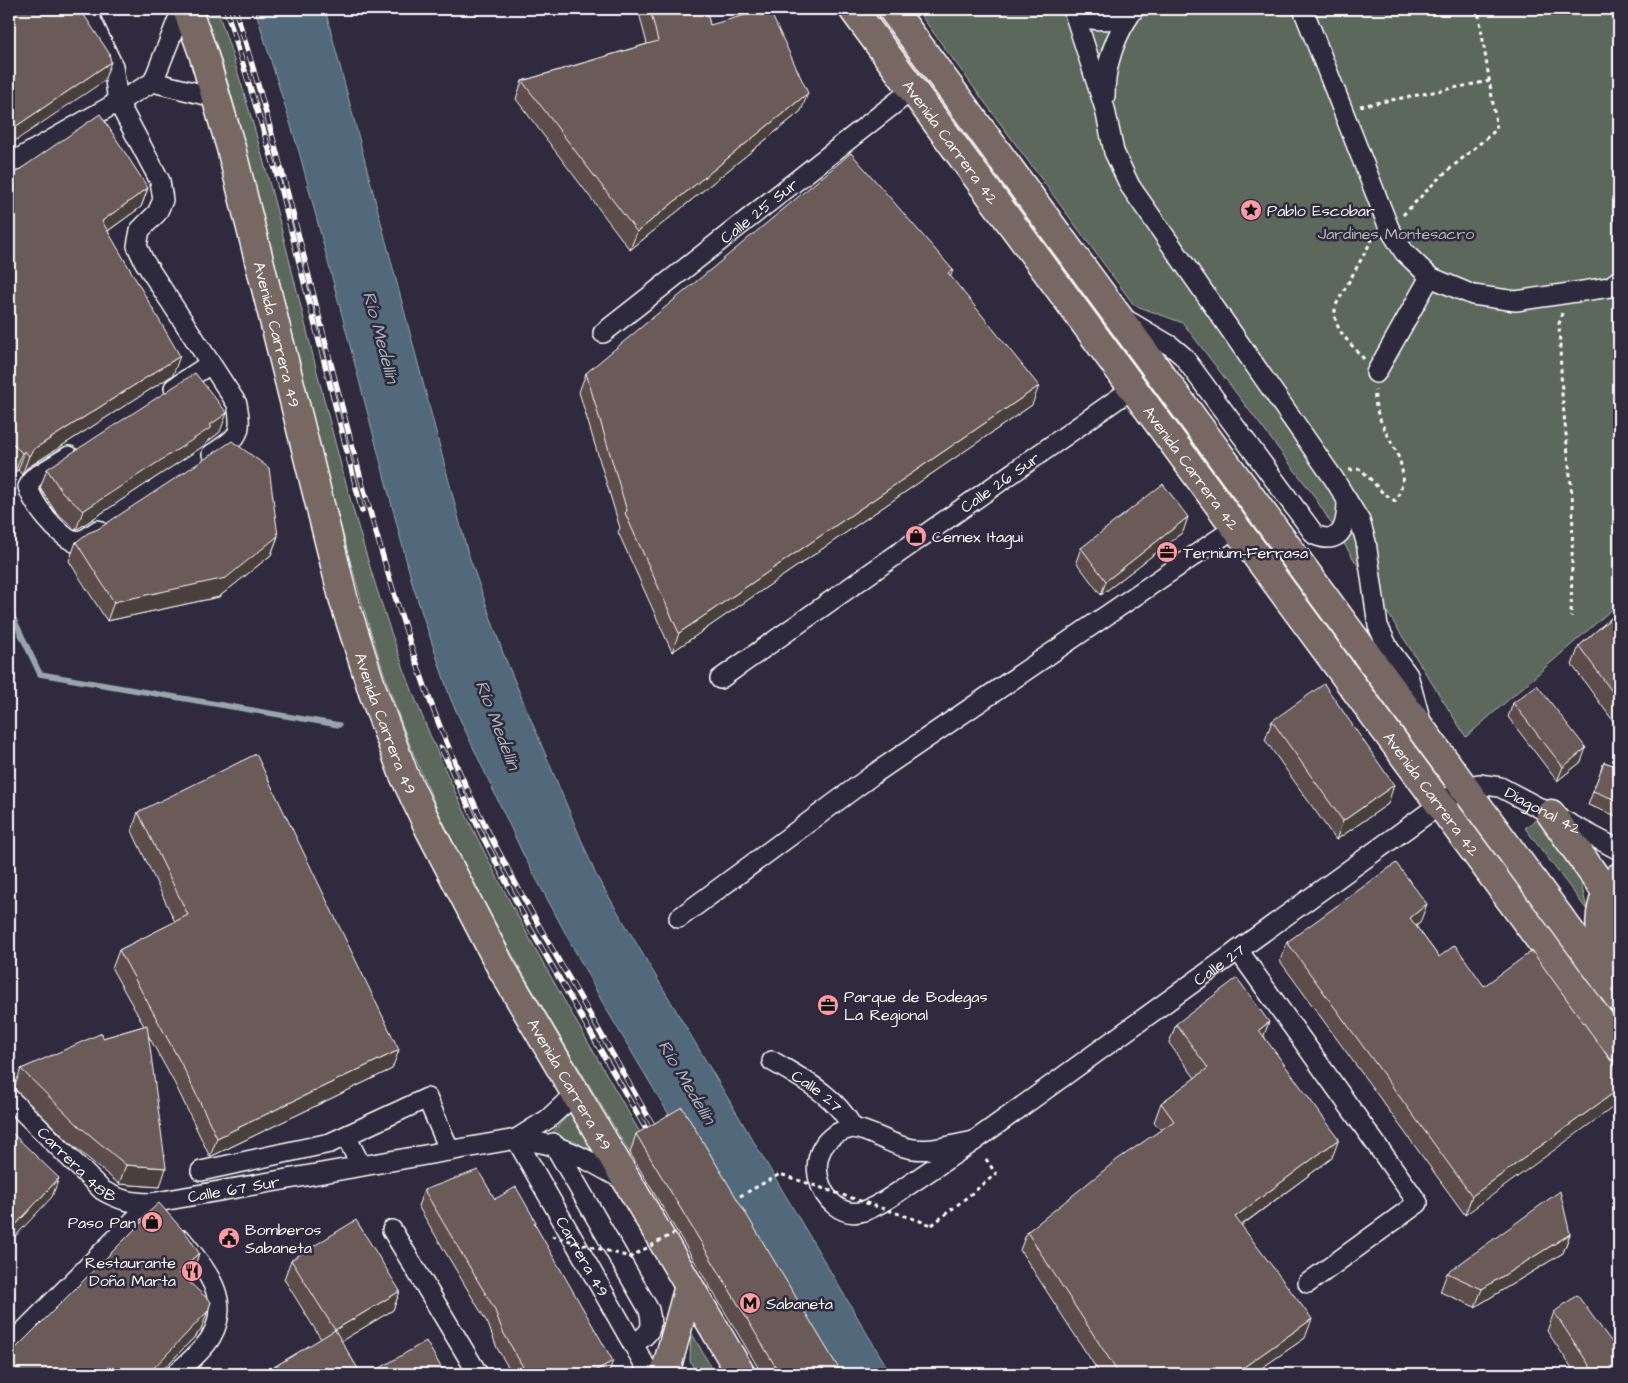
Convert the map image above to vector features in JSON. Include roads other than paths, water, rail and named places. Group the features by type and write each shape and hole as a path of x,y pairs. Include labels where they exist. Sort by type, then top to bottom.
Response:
{"highway":[{"name":"Avenida Carrera 49","path":"187,9 216,98 344,601 373,692 404,775 460,890 502,967 741,1374"},
{"name":"Avenida Carrera 42","path":"853,9 1619,1047"},
{"name":"Avenida Carrera 42","path":"892,9 1614,991"},
{"path":"987,138 1020,235"},
{"path":"1551,814 1615,893 1602,908 1599,928 1614,991"},
{"path":"665,1374 689,1286"},
{"path":"672,1346 688,1374"}],"street":[{"path":"86,9 113,66 118,102 160,182 163,200 158,213 140,230 137,246 144,261 237,404 241,426 234,440 201,462"},
{"path":"9,164 153,82 182,9"},
{"path":"1304,9 1390,228 1404,252 1430,276 1473,295 1516,301 1568,295 1610,287 1619,280"},
{"path":"1074,12 1092,20 1110,21 1131,13"},
{"path":"1074,12 1105,110 1114,152 1130,186 1334,479 1360,521 1366,542 1378,626 1389,649 1408,675 1425,734"},
{"path":"1105,110 1105,77 1113,45 1131,13"},
{"path":"153,82 216,98"},
{"name":"Calle 25 Sur","path":"603,333 913,89"},
{"path":"1376,373 1430,276"},
{"path":"1118,316 1171,346 1183,356 1315,535 1324,539 1336,536 1344,529 1347,520 1347,500"},
{"path":"161,397 210,364"},
{"name":"Calle 26 Sur","path":"720,679 1133,388"},
{"path":"80,449 33,478 28,487 31,498 65,537 74,542 85,539 110,522"},
{"path":"679,918 874,774 1236,527"},
{"name":"Diagonal 42","path":"1464,788 1479,784 1500,786 1619,850"},
{"name":"Calle 27","path":"974,1141 924,1150 906,1148 886,1141 867,1130 853,1128 840,1130 829,1137 819,1152 817,1174 821,1188 833,1205 848,1212 863,1211 887,1199 974,1141 1464,788"},
{"path":"1238,950 1418,1204 1308,1283"},
{"name":"Calle 27","path":"772,1061 827,1094 845,1114 853,1128"},
{"name":"Calle 67 Sur","path":"516,1139 535,1128 564,1106 576,1093"},
{"name":"Carrera 48B","path":"9,1098 102,1190 118,1200 132,1203 161,1215"},
{"path":"201,1171 330,1143 428,1098 450,1150"},
{"path":"535,1128 545,1134 555,1144 649,1310 652,1323 646,1336 633,1344"},
{"path":"346,1136 361,1166"},
{"name":"Calle 67 Sur","path":"161,1215 361,1166 516,1139 555,1144 629,1183"},
{"name":"Carrera 49","path":"516,1139 650,1374"},
{"path":"9,1346 161,1215 210,1275 218,1308 217,1322 210,1338 176,1374"},
{"path":"392,1230 478,1374"}],"water":[{"name":"Río Medellín","path":"255,9 325,9 467,550 503,653 596,875 891,1374 823,1374 605,1007 523,854 451,700 413,586 300,155"}],"waterway":[{"path":"9,609 40,674 339,725"}],"railway":[{"path":"226,9 277,175 362,511"},
{"path":"235,9 261,94 374,525 399,610 428,695 456,765 507,868 660,1137"},
{"path":"441,748 483,837 530,928 653,1141"}],"place":[{"name":"Pablo Escobar","path":"1251,210"},
{"name":"Cemex Itagui","path":"916,536"},
{"name":"Ternium-Ferrasa","path":"1167,552"},
{"name":"Parque de Bodegas La Regional","path":"828,1005"},
{"name":"Paso Pan","path":"152,1222"},
{"name":"Bomberos Sabaneta","path":"229,1238"},
{"name":"Restaurante Doña Marta","path":"192,1271"},
{"name":"Sabaneta","path":"750,1303"}],"park label":[{"name":"Jardines Montesacro","path":"1396,233"}]}
